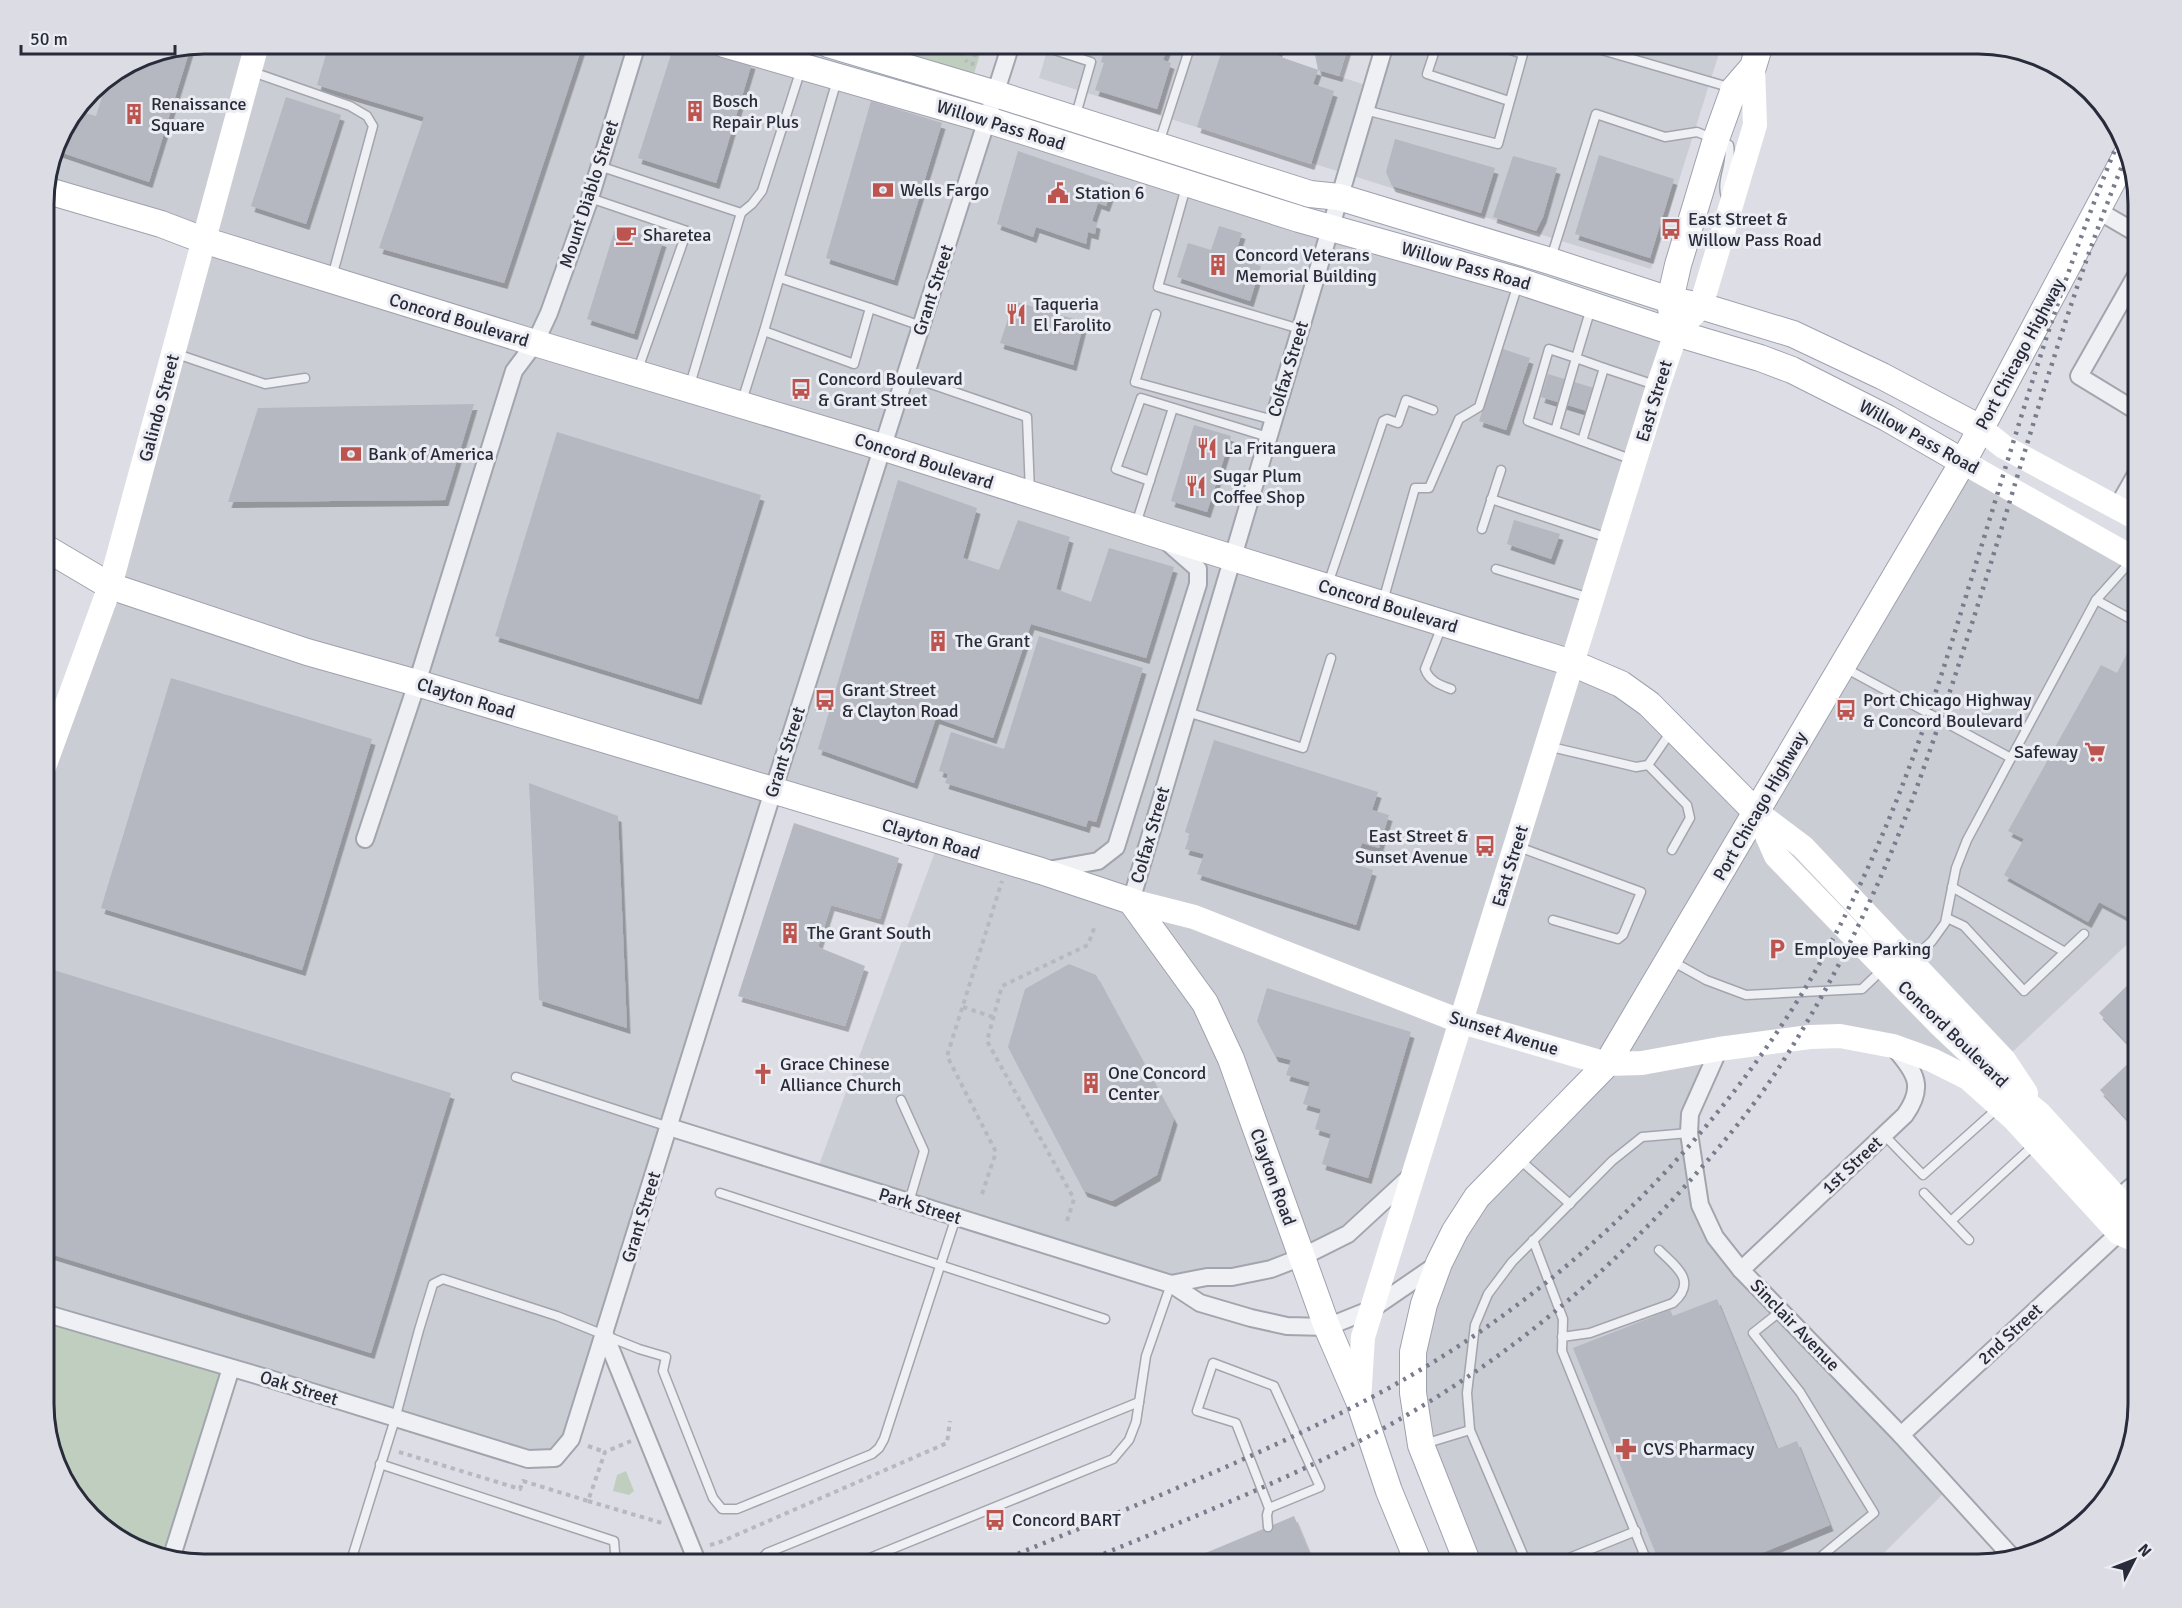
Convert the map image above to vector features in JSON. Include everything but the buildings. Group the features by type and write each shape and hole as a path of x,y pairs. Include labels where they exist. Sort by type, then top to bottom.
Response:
{"main road":[{"name":"Galindo Street","path":"54,739 110,586 255,54"},
{"name":"Willow Pass Road","path":"758,54 988,120 1299,219 1519,281 1760,358 1792,370 1887,418 2128,552"},
{"name":"Willow Pass Road","path":"862,54 996,94 1310,194 1339,197 1670,300 1701,306 1793,334 1882,376 1980,428 2004,447 2128,513"},
{"name":"East Street","path":"1676,333 1670,300 1678,265 1716,139 1734,89 1756,55"},
{"name":"East Street","path":"1359,1401 1363,1336 1546,746 1658,386 1676,333 1701,306 1729,205 1755,125 1756,55"},
{"name":"Port Chicago Highway","path":"1421,1445 1413,1392 1413,1352 1424,1304 1439,1263 1455,1231 1477,1197 1607,1064 1963,462 2122,163"},
{"name":"Concord Boulevard","path":"54,193 161,224 203,240 535,343 882,447 1572,663 1621,684 1649,704 1757,813 1803,847 2004,1060 2040,1114"},
{"name":"Clayton Road","path":"54,553 110,586 307,652 1041,871 1131,901 1205,1003 1231,1059 1327,1327 1359,1401 1389,1491 1415,1554"},
{"name":"Concord Boulevard","path":"1757,813 1776,856 1938,1023 1991,1073 2040,1114 2117,1199 2128,1223"},
{"name":"Sunset Avenue","path":"1131,901 1194,917 1462,1022 1607,1064 1642,1063 1719,1049 1810,1037 1840,1036 1893,1046"},
{"name":"Concord Boulevard","path":"1893,1046 1932,1059 1968,1078 2128,1228"},
{"path":"1421,1445 1464,1554"}],"street":[{"name":"Mount Diablo Street","path":"365,838 417,683 514,371 535,343 549,313 590,198 634,54"},
{"name":"Grant Street","path":"555,1458 571,1439 605,1335 773,791 1008,54"},
{"name":"Colfax Street","path":"1131,901 1382,54"},
{"path":"2097,210 2128,228"},
{"path":"2128,291 2079,376 2128,405"},
{"name":"Colfax Street","path":"1041,871 1098,861 1116,846 1198,584 1198,569 1162,536"},
{"name":"1st Street","path":"1741,1270 1905,1116 1914,1102 1917,1084 1911,1067 1893,1046"},
{"name":"Sinclair Avenue","path":"1719,1049 1690,1114 1689,1133 1700,1205 1715,1237 1741,1270 1901,1435 2007,1551"},
{"name":"Park Street","path":"669,1127 1171,1284 1200,1303 1287,1326 1327,1327 1372,1309 1439,1263"},
{"name":"Park Street","path":"1171,1284 1207,1277 1232,1277 1271,1269 1302,1257 1348,1234 1415,1172"},
{"path":"2117,1199 2128,1190"},
{"name":"2nd Street","path":"1901,1435 2128,1236"},
{"name":"Oak Street","path":"54,1316 270,1379 528,1459 555,1458"},
{"path":"605,1335 693,1554"},
{"path":"174,1551 231,1368"}],"lane":[{"path":"1067,54 1091,62 1075,119"},
{"path":"1158,146 1188,54"},
{"path":"1434,54 1427,74 1509,101"},
{"path":"1365,110 1498,144 1523,54"},
{"path":"1615,54 1734,89"},
{"path":"688,388 741,213 762,191 802,67"},
{"path":"250,71 350,106 367,116 373,126 331,280"},
{"path":"741,405 838,77"},
{"path":"1550,261 1596,114 1665,137 1697,132 1729,145 1731,157 1723,188 1729,205"},
{"path":"599,166 741,213"},
{"path":"1187,184 1158,287 1300,329"},
{"path":"590,198 687,231 636,374"},
{"path":"780,278 921,326"},
{"path":"1382,604 1415,488 1430,488 1459,419 1479,406 1519,281"},
{"path":"1555,431 1592,305"},
{"path":"764,331 854,364 870,308"},
{"path":"1156,314 1135,382 1273,420"},
{"path":"1636,461 1528,421 1549,349 1658,386"},
{"path":"174,353 266,384 305,378"},
{"path":"1582,441 1604,368"},
{"path":"905,375 1027,417 1030,494"},
{"path":"1150,481 1116,469 1141,398 1268,437"},
{"path":"1327,587 1383,421 1387,419 1398,423 1406,400 1433,410"},
{"path":"1135,528 1173,408"},
{"path":"1482,529 1501,470"},
{"path":"1491,499 1611,540"},
{"path":"1911,960 1932,940 1947,918 1956,868 1967,840 2096,600 2128,566"},
{"path":"1496,569 1593,598"},
{"path":"2096,600 2128,617"},
{"path":"1443,623 1425,669 1427,676 1435,683 1451,689"},
{"path":"1186,712 1303,748 1331,658"},
{"path":"1842,666 2011,758"},
{"path":"1546,746 1636,767 1648,765 1674,728"},
{"path":"1648,765 1687,805 1690,818 1672,850"},
{"path":"1516,846 1641,892 1623,935 1618,939 1552,920"},
{"path":"1952,887 2065,952"},
{"path":"1947,918 1964,926 2024,991 2084,934"},
{"path":"1670,960 1706,980 1746,995 1862,989 1884,968"},
{"path":"516,1077 669,1127"},
{"path":"901,1100 924,1151 909,1202"},
{"path":"1884,1135 1923,1175 2000,1106"},
{"path":"1523,1554 1470,1430 1467,1393 1475,1325 1488,1294 1512,1262 1612,1161 1642,1137 1689,1133"},
{"path":"1951,1221 2036,1143"},
{"path":"1517,1156 1570,1204"},
{"path":"720,1193 1105,1319"},
{"path":"1924,1193 1969,1240"},
{"path":"353,1554 395,1419 433,1284 443,1279 557,1316 639,1349 666,1357 663,1371 713,1498 722,1509 737,1509 872,1454 879,1448 884,1439 956,1217"},
{"path":"1533,1240 1563,1319 1562,1351 1644,1554"},
{"path":"1562,1337 1590,1333 1673,1303 1683,1294 1685,1283 1682,1272 1659,1250"},
{"path":"880,1554 1113,1459 1129,1440 1136,1422 1146,1356 1171,1284"},
{"path":"1781,1311 1753,1333 1800,1392 1874,1513 1824,1554"},
{"path":"1268,1527 1269,1508 1236,1424 1197,1411 1213,1363 1274,1386 1320,1487 1269,1508"},
{"path":"766,1554 1139,1402"},
{"path":"1421,1445 1470,1430"},
{"path":"380,1464 614,1541 615,1554"},
{"path":"1579,1554 1635,1531"}],"path":[{"path":"982,1194 996,1152 947,1056 1008,862"},
{"path":"1067,1221 1074,1199 987,1041 1002,986 1088,945 1095,926"},
{"path":"963,1008 994,1017"},
{"path":"701,1554 718,1543 947,1443 950,1421"},
{"path":"588,1446 606,1452"},
{"path":"588,1501 683,1528"}],"shaded area":[{"path":"194,54 757,54 1676,333 1572,663 1621,684 1757,813 1963,462 2128,555 2128,943 2004,1060 1968,1078 1862,1040 1719,1049 1690,1114 1715,1237 1948,1489 1883,1554 1465,1554 1413,1393 1455,1231 1607,1064 1462,1022 1415,1172 1348,1234 1302,1257 1171,1284 816,1173 939,841 773,791 605,1335 555,1458 528,1459 54,1316 54,735 203,241 54,193 62,156 69,138 85,113 105,91 121,79 156,62"},
{"path":"1046,54 1270,54 1372,87 1382,54 1719,54 1651,269 1039,78"}],"green space":[{"path":"907,54 980,54 974,74"},
{"path":"54,1316 231,1368 174,1551 138,1539 105,1517 91,1503 74,1479 59,1443 54,1414"},
{"path":"626,1471 634,1491 629,1495 613,1491 617,1475"}],"railway":[{"path":"1017,1554 1281,1442 1374,1396 1439,1358 1502,1316 1561,1270 1617,1220 1670,1167 1720,1110 1765,1050 1806,987 1849,907 1887,824 1941,676 2059,300 2117,146"},
{"path":"1103,1554 1238,1498 1317,1462 1393,1423 1476,1371 1554,1312 1627,1247 1694,1176 1750,1109 1802,1031 1822,996 1859,924 1908,811 1962,654 2047,378 2098,228 2123,165"}],"place":[{"name":"Bosch Repair Plus","path":"695,111"},
{"name":"Renaissance Square","path":"134,114"},
{"name":"Wells Fargo","path":"883,190"},
{"name":"Station 6","path":"1058,193"},
{"name":"East Street & Willow Pass Road","path":"1671,229"},
{"name":"Sharetea","path":"626,235"},
{"name":"Concord Veterans Memorial Building","path":"1218,265"},
{"name":"Taqueria El Farolito","path":"1016,314"},
{"name":"Concord Boulevard & Grant Street","path":"801,389"},
{"name":"La Fritanguera","path":"1207,448"},
{"name":"Bank of America","path":"351,454"},
{"name":"Sugar Plum Coffee Shop","path":"1196,486"},
{"name":"The Grant","path":"938,641"},
{"name":"Grant Street & Clayton Road","path":"825,700"},
{"name":"Port Chicago Highway & Concord Boulevard","path":"1846,710"},
{"name":"Safeway","path":"2095,752"},
{"name":"East Street & Sunset Avenue","path":"1485,846"},
{"name":"The Grant South","path":"790,933"},
{"name":"Employee Parking","path":"1777,949"},
{"name":"Grace Chinese Alliance Church","path":"763,1074"},
{"name":"One Concord Center","path":"1091,1083"},
{"name":"CVS Pharmacy","path":"1626,1449"},
{"name":"Concord BART","path":"995,1520"}]}
